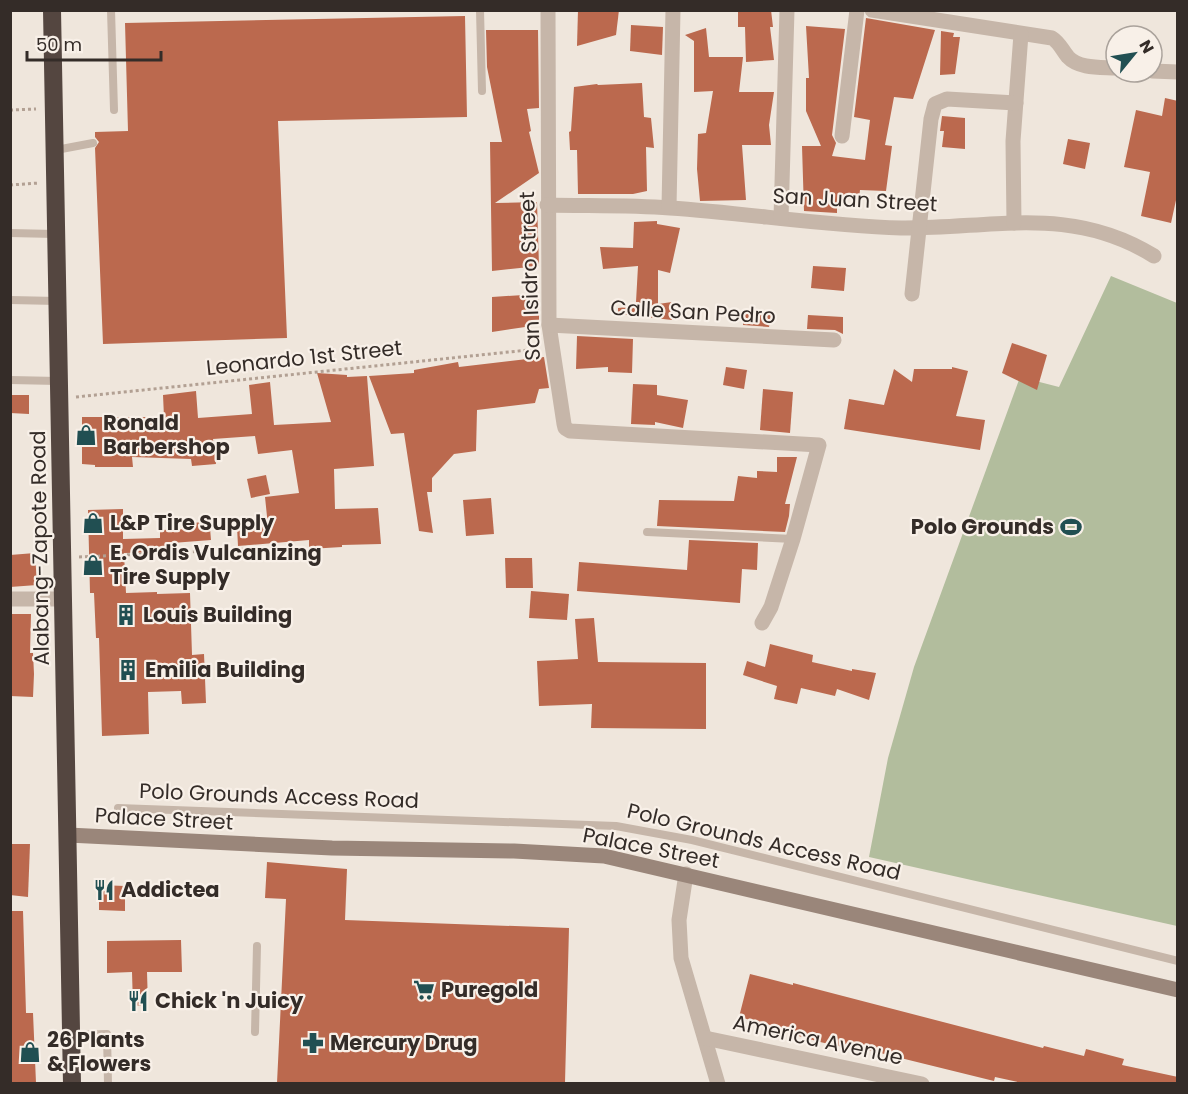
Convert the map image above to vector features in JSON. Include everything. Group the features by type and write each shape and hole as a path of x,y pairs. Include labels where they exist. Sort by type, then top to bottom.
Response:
{"highway":[{"name":"Alabang-Zapote Road","path":"52,10 72,1083"}],"street":[{"name":"San Isidro Street","path":"548,10 549,324 564,424 570,431 819,445 794,539"},
{"path":"669,207 673,10"},
{"path":"781,218 787,10"},
{"path":"842,136 856,10"},
{"path":"872,10 1052,38 1058,42 1069,58 1087,66 1104,67"},
{"path":"1014,223 1013,141 1021,34"},
{"path":"912,294 931,119 935,104 947,99 1016,103"},
{"name":"San Juan Street","path":"548,205 669,207 902,228 1014,223 1073,225 1099,230 1154,256"},
{"name":"Calle San Pedro","path":"549,324 834,340"},
{"path":"762,622 771,607 794,539"},
{"path":"10,599 63,599"},
{"name":"Palace Street","path":"68,835 332,848 514,851 604,856 1178,990"},
{"path":"686,874 679,920 681,958 717,1083"},
{"name":"America Avenue","path":"705,1038 922,1083"}],"lane":[{"path":"111,10 114,110"},
{"path":"480,10 482,91"},
{"path":"54,150 93,143"},
{"path":"10,233 57,234"},
{"path":"10,300 58,301"},
{"path":"10,380 58,390"},
{"path":"647,531 794,539"},
{"name":"Polo Grounds Access Road","path":"118,808 616,826 692,840 1178,961"},
{"path":"255,1032 258,946"},
{"path":"71,1035 107,1034 108,1083"}],"path":[{"path":"10,110 53,107"},
{"path":"10,185 55,182"},
{"name":"Leonardo 1st Street","path":"58,390 552,348"},
{"path":"62,557 273,548"}],"green space":[{"name":"Polo Grounds","path":"1111,276 1177,303 1177,926 869,857 888,758 914,667 1020,377 1059,387"}],"building":[{"path":"578,10 619,10 616,35 577,46"},
{"path":"738,10 771,10 773,27 770,27 774,60 746,62 745,27 738,27"},
{"path":"465,16 467,117 278,121 287,338 103,344 95,148 99,142 95,137 95,132 128,131 125,23"},
{"path":"866,18 935,30 913,99 894,97 885,145 892,146 886,191 860,190 859,198 837,199 837,213 804,211 802,146 821,146 806,111 806,78 809,78 806,26 845,29 832,135 836,143 832,156 865,160 870,120 854,117"},
{"path":"631,25 663,27 662,55 630,51"},
{"path":"706,28 709,57 743,57 739,92 774,92 769,125 771,145 742,145 746,200 700,201 697,169 698,134 706,133 713,91 694,92 694,41 685,35"},
{"path":"486,30 538,30 539,108 527,109 531,131 529,132 539,173 495,203 537,202 539,266 492,271 490,142 502,142 487,67"},
{"path":"941,31 954,33 953,37 960,37 955,74 940,75"},
{"path":"642,83 644,117 651,118 654,148 646,147 647,191 633,194 578,194 577,150 570,150 569,132 571,131 574,87"},
{"path":"1165,98 1178,101 1178,191 1171,223 1141,216 1150,172 1124,167 1136,110 1162,116"},
{"path":"942,116 965,118 965,149 942,147 944,131 940,131"},
{"path":"1068,139 1090,143 1085,169 1063,164"},
{"path":"657,221 657,224 680,228 670,273 658,270 658,304 672,302 672,320 618,314 618,308 639,306 639,302 636,302 638,266 603,269 600,247 633,248 634,222"},
{"path":"813,266 846,268 844,291 811,288"},
{"path":"539,294 539,325 492,332 492,297"},
{"path":"743,313 771,315 769,327 743,325"},
{"path":"808,315 843,317 843,334 835,330 807,329"},
{"path":"577,336 633,339 632,373 608,372 608,367 576,369"},
{"path":"1012,343 1047,355 1037,390 1002,373"},
{"path":"544,357 549,388 539,389 535,403 477,410 476,451 454,454 432,478 432,492 427,492 433,533 419,531 404,433 391,434 369,376 414,373 414,370 458,362 459,367"},
{"path":"726,367 747,370 744,389 723,385"},
{"path":"952,367 968,371 956,416 985,420 980,450 844,429 849,399 884,405 894,369 912,382 914,369 952,369"},
{"path":"317,373 347,375 347,377 367,376 374,466 334,469 335,509 378,508 381,544 309,549 309,540 238,546 237,527 268,526 265,497 299,493 292,450 258,454 255,436 213,439 216,464 192,466 191,459 132,457 133,467 95,467 95,465 82,464 82,417 164,417 163,395 196,391 198,418 252,414 249,385 270,382 274,425 331,422"},
{"path":"633,384 657,385 657,395 688,400 683,428 655,422 655,425 631,424"},
{"path":"763,389 793,392 790,433 760,430"},
{"path":"10,395 29,395 29,414 10,413"},
{"path":"777,457 797,457 785,504 790,504 785,532 657,526 659,500 734,501 738,476 757,478 757,471 777,472"},
{"path":"266,475 270,494 251,498 247,479"},
{"path":"491,498 494,534 466,536 463,500"},
{"path":"123,509 123,539 160,538 160,530 191,529 191,523 205,522 206,528 210,528 211,540 172,543 172,552 124,553 126,593 190,593 192,655 204,654 206,703 182,704 181,691 148,692 149,734 102,736 99,638 96,638 94,593 90,593 88,510"},
{"path":"689,540 758,543 757,570 742,569 740,603 577,591 579,562 687,570"},
{"path":"35,553 37,585 10,587 10,555"},
{"path":"505,558 532,558 533,588 506,588"},
{"path":"531,591 569,594 567,620 529,618"},
{"path":"10,614 31,614 30,653 33,653 33,697 10,696"},
{"path":"594,618 598,662 706,663 706,729 591,728 592,704 539,706 537,661 578,659 575,619"},
{"path":"770,644 813,655 812,662 852,671 852,669 876,673 869,700 837,689 835,696 801,688 797,704 774,699 777,686 743,675 747,661 765,667"},
{"path":"10,844 30,844 28,897 10,895"},
{"name":"Puregold","path":"267,862 347,869 345,920 569,928 565,1083 277,1083 286,899 265,898"},
{"path":"99,885 125,886 125,911 99,910"},
{"path":"10,911 23,911 26,1013 33,1013 36,1083 10,1083"},
{"path":"181,940 182,972 147,972 148,1005 133,1006 132,972 107,973 107,941"},
{"path":"750,974 793,985 793,983 1043,1048 1044,1046 1084,1056 1086,1049 1124,1059 1122,1065 1178,1077 1178,1083 1022,1083 995,1077 994,1081 856,1047 856,1050 820,1042 781,1031 782,1028 739,1017"}],"place":[{"name":"Ronald Barbershop","path":"86,435"},
{"name":"L&P Tire Supply","path":"93,523"},
{"name":"Polo Grounds","path":"1071,527"},
{"name":"E. Ordis Vulcanizing Tire Supply","path":"93,565"},
{"name":"Louis Building","path":"126,615"},
{"name":"Emilia Building","path":"128,670"},
{"name":"Addictea","path":"104,890"},
{"name":"Puregold","path":"424,990"},
{"name":"Chick 'n Juicy","path":"138,1001"},
{"name":"Mercury Drug","path":"313,1043"},
{"name":"26 Plants & Flowers","path":"30,1052"}]}
